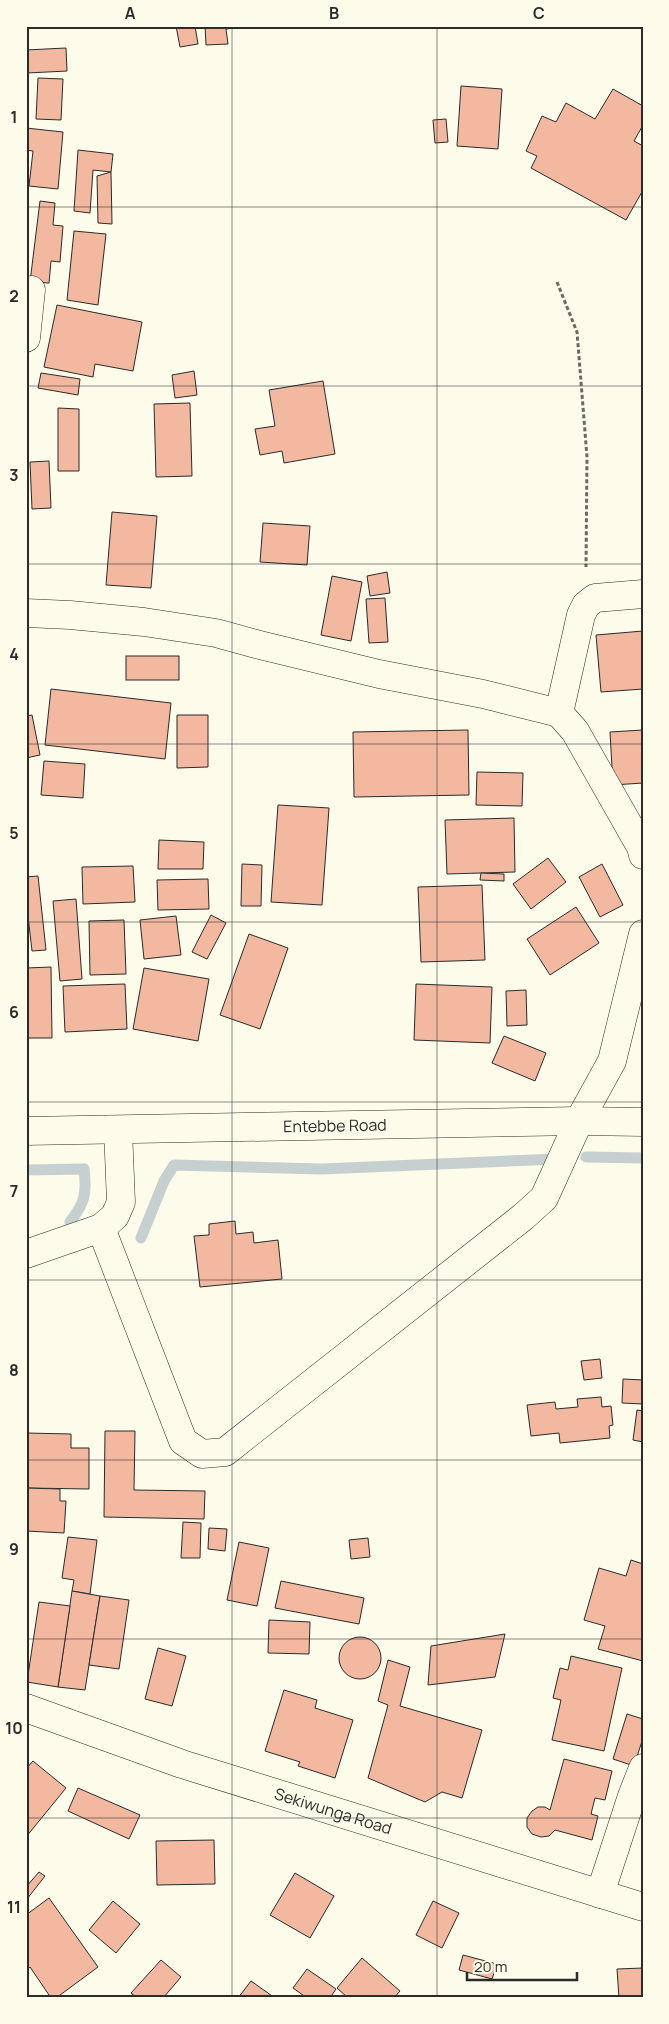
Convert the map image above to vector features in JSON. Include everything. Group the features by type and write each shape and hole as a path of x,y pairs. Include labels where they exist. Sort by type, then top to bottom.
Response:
{"street":[{"path":"26,338 31,290"},
{"path":"559,713 581,615 586,605 595,598 643,594"},
{"path":"26,613 144,622 216,633 379,674 483,694 559,713 575,731 641,847 643,855"},
{"path":"100,1228 183,1441 202,1454 226,1452 523,1217 544,1198 579,1121 612,1061 643,934"},
{"name":"Entebbe Road","path":"26,1131 579,1121 643,1122"},
{"path":"26,1254 100,1228 115,1216 121,1202 118,1130"},
{"name":"Sekiwunga Road","path":"26,1708 182,1764 643,1907"},
{"path":"600,1894 643,1768"}],"path":[{"path":"557,282 577,332 587,457 586,605"}],"building":[{"path":"176,26 195,26 198,44 180,47"},
{"path":"205,26 251,26 226,29 228,44 206,45"},
{"path":"66,48 67,71 27,73 26,50"},
{"path":"38,78 63,79 61,120 36,119"},
{"path":"461,86 502,89 498,149 457,146"},
{"path":"613,89 643,106 643,125 634,141 643,146 643,190 626,220 531,168 537,156 526,151 542,116 556,122 566,103 595,119"},
{"path":"446,119 448,142 435,143 433,120"},
{"path":"26,128 63,132 58,189 29,186 33,151 26,150"},
{"path":"78,150 113,154 111,172 93,170 90,213 74,211"},
{"path":"111,172 112,224 98,223 97,176"},
{"path":"40,201 55,203 53,225 63,226 60,262 51,261 49,283 30,282"},
{"path":"74,231 106,234 98,305 67,300"},
{"path":"57,305 142,322 133,371 95,364 93,377 44,367"},
{"path":"194,371 197,395 175,398 172,375"},
{"path":"41,373 80,379 78,395 38,388"},
{"path":"323,381 335,454 284,463 282,451 260,455 255,429 275,426 269,390"},
{"path":"190,403 192,476 156,477 154,404"},
{"path":"58,408 79,409 79,471 58,471"},
{"path":"49,461 51,508 32,509 30,462"},
{"path":"112,512 157,516 151,588 106,585"},
{"path":"263,523 310,526 307,565 260,562"},
{"path":"387,572 390,593 370,596 367,576"},
{"path":"332,576 362,582 351,641 321,635"},
{"path":"385,598 388,642 369,643 366,599"},
{"path":"643,631 643,689 601,692 596,635"},
{"path":"126,656 179,656 179,680 126,680"},
{"path":"51,689 171,703 165,759 45,745"},
{"path":"32,715 40,755 26,758 26,716"},
{"path":"177,715 208,715 208,767 177,768"},
{"path":"468,730 469,795 354,797 353,732"},
{"path":"643,730 643,783 613,785 610,732"},
{"path":"44,761 85,764 83,798 41,795"},
{"path":"477,772 523,773 522,806 476,805"},
{"path":"278,805 329,808 322,905 271,902"},
{"path":"514,818 515,872 447,874 445,820"},
{"path":"159,840 204,842 203,869 158,869"},
{"path":"548,858 566,882 531,909 513,884"},
{"path":"242,864 262,865 261,906 241,906"},
{"path":"602,864 623,905 600,917 579,877"},
{"path":"133,866 135,902 83,904 82,867"},
{"path":"481,873 504,874 504,881 480,880"},
{"path":"38,876 46,950 32,951 26,899 26,877"},
{"path":"208,879 209,909 158,910 157,880"},
{"path":"482,885 485,960 421,962 418,887"},
{"path":"76,899 82,979 60,981 53,901"},
{"path":"576,907 599,943 550,975 527,939"},
{"path":"211,915 226,923 207,959 192,952"},
{"path":"176,916 181,955 144,959 140,920"},
{"path":"124,920 126,974 90,975 89,921"},
{"path":"249,934 288,948 260,1029 220,1015"},
{"path":"51,967 52,1038 26,1038 26,968"},
{"path":"144,968 209,979 198,1041 133,1029"},
{"path":"125,984 127,1029 65,1032 63,986"},
{"path":"416,984 492,987 490,1043 414,1040"},
{"path":"526,990 527,1025 507,1026 506,991"},
{"path":"504,1036 546,1053 535,1081 492,1063"},
{"path":"235,1221 236,1234 253,1232 254,1243 278,1240 282,1279 200,1287 194,1236 209,1235 209,1224"},
{"path":"600,1359 602,1378 584,1380 581,1361"},
{"path":"623,1379 643,1380 643,1404 622,1403"},
{"path":"601,1397 602,1407 611,1406 613,1425 609,1426 610,1438 560,1443 559,1433 531,1436 527,1405 555,1402 556,1409 578,1407 577,1399"},
{"path":"637,1410 643,1411 643,1442 633,1440"},
{"path":"105,1431 135,1431 134,1490 205,1491 204,1519 104,1517"},
{"path":"26,1433 71,1434 71,1448 89,1448 89,1489 26,1488"},
{"path":"26,1488 60,1489 60,1501 66,1501 64,1533 26,1531"},
{"path":"183,1522 201,1523 200,1558 181,1558"},
{"path":"209,1528 227,1529 225,1551 208,1549"},
{"path":"68,1537 97,1540 90,1594 72,1591 74,1580 62,1578"},
{"path":"368,1538 370,1557 351,1559 349,1540"},
{"path":"239,1542 269,1548 257,1606 227,1600"},
{"path":"631,1560 643,1564 643,1661 598,1649 605,1626 584,1620 599,1568 626,1576"},
{"path":"281,1581 364,1598 359,1624 275,1608"},
{"path":"72,1591 100,1596 85,1690 58,1687"},
{"path":"100,1596 129,1600 119,1669 89,1665"},
{"path":"39,1602 70,1606 58,1687 27,1682"},
{"path":"269,1620 310,1622 309,1654 268,1653"},
{"path":"505,1634 495,1677 428,1685 431,1646"},
{"path":"356,1637 364,1637 375,1643 381,1658 375,1673 364,1679 356,1679 345,1673 339,1662 339,1654 345,1643"},
{"path":"158,1648 186,1656 172,1706 145,1699"},
{"path":"571,1656 622,1668 604,1751 552,1740 561,1700 553,1698 560,1668 568,1670"},
{"path":"388,1660 410,1667 400,1706 482,1730 462,1798 442,1792 425,1802 368,1778 388,1705 378,1701"},
{"path":"284,1690 317,1700 315,1708 353,1720 335,1778 298,1766 300,1762 265,1751"},
{"path":"627,1714 643,1719 643,1738 634,1766 613,1759"},
{"path":"564,1759 612,1771 605,1800 595,1798 591,1814 598,1816 592,1840 555,1830 549,1836 541,1837 532,1834 527,1827 527,1818 532,1811 538,1807 545,1807 550,1810"},
{"path":"33,1761 66,1788 26,1837 26,1769"},
{"path":"78,1788 140,1815 129,1839 68,1811"},
{"path":"214,1840 215,1884 157,1885 156,1841"},
{"path":"39,1872 45,1876 27,1899 26,1887"},
{"path":"295,1873 334,1896 310,1938 270,1915"},
{"path":"49,1898 98,1967 56,1998 51,1998 30,1967 26,1970 26,1915"},
{"path":"113,1901 140,1924 116,1953 89,1930"},
{"path":"433,1901 459,1913 442,1948 416,1935"},
{"path":"463,1955 497,1964 492,1979 459,1970"},
{"path":"362,1958 400,1991 394,1998 348,1998 337,1988"},
{"path":"161,1960 181,1977 163,1998 137,1998 131,1993"},
{"path":"643,1968 643,1998 619,1998 617,1969"},
{"path":"307,1969 336,1989 330,1998 307,1998 293,1988"},
{"path":"251,1981 275,1998 238,1998"}],"waterway":[{"path":"586,1157 643,1158"},
{"path":"141,1238 164,1181 174,1165 322,1169 557,1159"},
{"path":"26,1170 84,1169 84,1197 79,1209 70,1222"}]}
